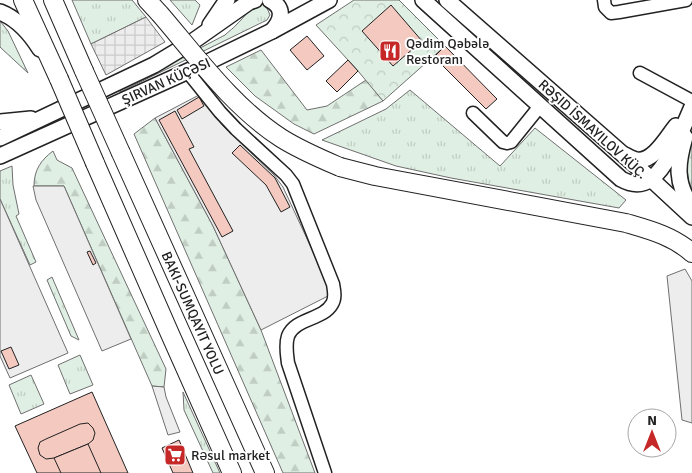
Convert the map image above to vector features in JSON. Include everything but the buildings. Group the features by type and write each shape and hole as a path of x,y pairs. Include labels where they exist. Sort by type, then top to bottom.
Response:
{"highway":[{"path":"23,0 232,473"},
{"path":"53,0 265,473"},
{"path":"147,0 222,86 244,108 263,125 312,156 340,167 375,176 626,223 671,238 692,253"}],"main road":[{"name":"ŞIRVAN KÜÇƏSI","path":"0,138 154,66 181,50 206,33 227,0"},
{"path":"206,33 249,2 255,0"},
{"path":"270,0 279,8 280,14 280,21 272,31"},
{"name":"ŞIRVAN KÜÇƏSI","path":"0,156 187,72 272,31 329,0"},
{"path":"423,0 621,179 627,182 636,184 644,183 651,179 664,163 692,107"},
{"path":"447,0 692,217"},
{"path":"0,12 16,20 27,31 59,79"},
{"path":"623,154 636,160 642,160 654,154 692,107"},
{"path":"692,107 681,150 679,170 679,182 692,207"},
{"path":"0,122 47,117"}],"street":[{"path":"604,0 605,7 611,13 686,0"},
{"path":"187,72 236,129 286,175 293,184 333,284 335,295 332,304 325,311 295,327 288,335 286,348 288,363 325,473"},
{"path":"640,73 692,101"},
{"path":"473,114 506,143 511,142 540,106"}],"green space":[{"path":"72,0 132,0 146,17 91,44"},
{"path":"170,0 195,0 200,5 192,25"},
{"name":"Qədim Qəbələ Restoranı","path":"354,0 399,0 445,46 383,101 316,25"},
{"path":"262,4 267,8 270,15 267,20 120,92 120,90 225,35 251,9"},
{"path":"0,21 8,31 28,73 0,47"},
{"path":"261,50 307,110 327,106 366,80 383,101 314,134 294,124 255,96 226,67"},
{"path":"410,90 500,166 535,128 626,200 619,208 451,178 396,166 322,140 386,109"},
{"path":"155,118 213,226 261,330 315,473 283,473 134,134"},
{"path":"692,138 692,192 686,181 684,159"},
{"path":"53,151 57,160 72,168 166,369 164,387 152,386 64,186 34,186 35,175 39,166"},
{"path":"12,166 13,185 19,214 16,216 36,262 30,265 0,199 0,171"},
{"path":"52,277 79,340 71,336 47,280"},
{"path":"80,355 93,385 70,394 58,365"},
{"path":"31,375 44,404 21,414 9,385"},
{"path":"183,392 220,473 213,473 184,410"}],"shaded area":[{"path":"146,17 165,42 106,75 91,44"},
{"path":"199,95 223,126 274,175 283,187 328,284 328,296 261,330 213,226 155,118"},
{"path":"33,186 64,186 131,339 102,351 36,200"},
{"path":"0,199 68,353 10,378 0,356"},
{"path":"685,269 692,281 692,423 682,420 667,276"},
{"path":"152,386 164,387 180,432 168,435"}],"place":[{"name":"Qədim Qəbələ Restoranı","path":"390,51"},
{"name":"Rәsul market","path":"175,455"}]}
